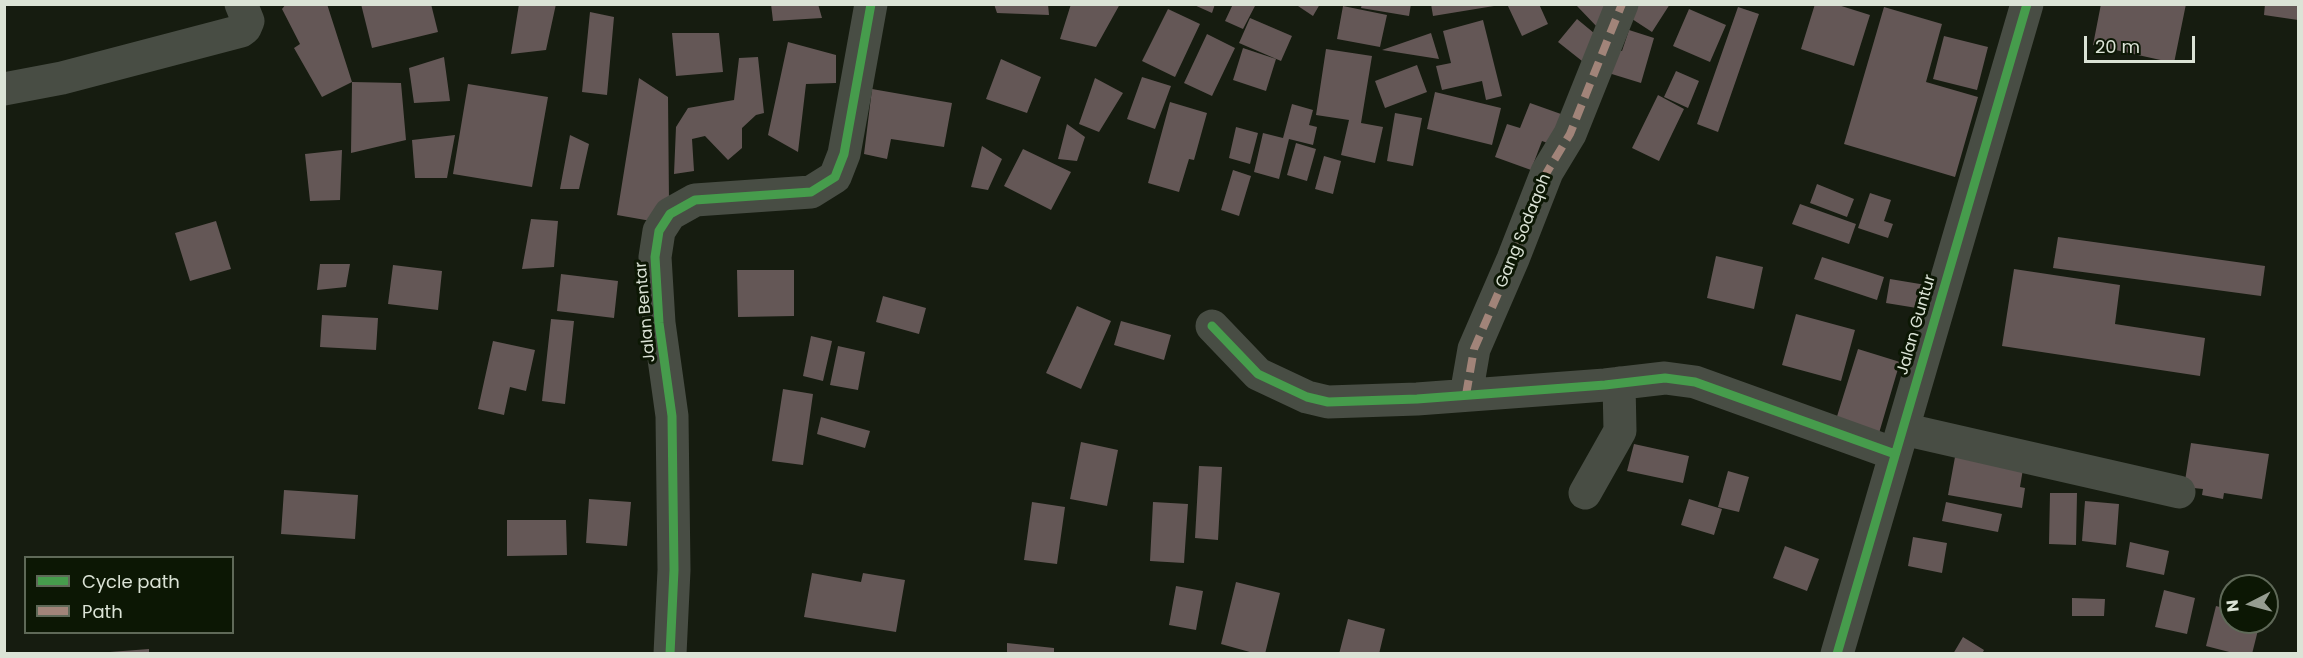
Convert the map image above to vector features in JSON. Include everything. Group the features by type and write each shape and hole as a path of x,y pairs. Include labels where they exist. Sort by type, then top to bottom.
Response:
{"street":[{"path":"4,89 62,78 241,31 248,21 240,4"},
{"name":"Jalan Bentar","path":"670,654 674,570 672,416 659,323 656,257 659,231 670,214 695,200 811,192 835,177 844,154 871,4"},
{"name":"Gang Sodaqoh","path":"1466,395 1474,349 1547,172 1570,134 1622,4"},
{"name":"Jalan Guntur","path":"1837,654 2027,4"},
{"path":"1212,327 1258,374 1307,397 1328,402 1466,395 1665,378 1695,382 1899,441 2179,492"},
{"path":"1585,493 1620,431 1619,383"}],"building":[{"path":"286,4 327,4 352,82 322,97 294,48 300,44 282,9"},
{"path":"361,4 431,4 438,32 372,48"},
{"path":"519,4 556,4 546,50 511,54"},
{"path":"771,4 818,4 822,18 773,21"},
{"path":"994,4 1048,4 1049,15 997,13"},
{"path":"1071,4 1120,4 1096,47 1060,39"},
{"path":"1192,4 1215,4 1212,13"},
{"path":"1233,4 1256,4 1243,29 1225,21"},
{"path":"1295,4 1320,4 1313,16"},
{"path":"1362,4 1411,4 1409,16 1361,8"},
{"path":"1431,4 1493,4 1494,6 1433,16"},
{"path":"1507,4 1539,4 1548,24 1522,36"},
{"path":"1578,4 1625,4 1599,29 1577,6"},
{"path":"1637,4 1670,4 1652,32 1629,17"},
{"path":"1815,4 1835,4 1870,15 1854,66 1801,49"},
{"path":"2101,4 2186,4 2174,63 2093,45"},
{"path":"2265,4 2298,4 2298,20 2264,15"},
{"path":"1343,6 1387,15 1380,47 1337,39"},
{"path":"1738,7 1759,14 1718,132 1697,124"},
{"path":"1884,7 1942,24 1926,82 1978,97 1955,177 1844,144"},
{"path":"1168,9 1200,24 1175,77 1142,61"},
{"path":"1689,9 1726,25 1710,62 1673,46"},
{"path":"590,12 614,17 607,95 582,92"},
{"path":"1250,18 1292,36 1281,61 1239,43"},
{"path":"1577,19 1600,38 1582,61 1558,42"},
{"path":"1483,20 1502,96 1486,100 1482,81 1442,90 1436,66 1451,63 1443,31"},
{"path":"1629,30 1654,38 1641,83 1602,71 1609,47 1622,51"},
{"path":"672,33 719,33 723,72 676,76"},
{"path":"1431,33 1439,59 1382,50"},
{"path":"1207,34 1235,48 1212,96 1184,83"},
{"path":"1944,36 1988,47 1977,90 1933,79"},
{"path":"788,42 836,55 836,83 806,84 798,152 768,135"},
{"path":"1243,48 1276,59 1266,91 1233,80"},
{"path":"1326,49 1372,56 1361,123 1383,127 1375,163 1341,155 1349,120 1316,115"},
{"path":"444,57 450,101 414,103 409,68"},
{"path":"758,57 764,113 756,115 742,128 742,148 728,160 705,136 692,139 694,171 674,174 676,127 688,108 734,100 739,58"},
{"path":"1001,59 1041,77 1027,113 986,99"},
{"path":"1417,65 1427,92 1385,108 1375,81"},
{"path":"1676,71 1699,81 1688,108 1664,97"},
{"path":"1142,77 1171,86 1155,129 1127,119"},
{"path":"639,78 668,97 669,202 651,221 617,215"},
{"path":"1095,78 1123,93 1099,132 1079,124"},
{"path":"352,82 401,83 406,140 351,153"},
{"path":"468,84 548,97 532,187 453,174"},
{"path":"872,89 952,103 944,147 891,139 887,159 864,154"},
{"path":"1435,92 1501,108 1492,145 1427,129"},
{"path":"1658,95 1684,109 1659,161 1632,148"},
{"path":"1170,102 1207,113 1194,160 1189,159 1179,192 1148,183"},
{"path":"1530,103 1575,119 1564,149 1542,141 1531,170 1495,157 1507,124 1520,128"},
{"path":"1292,104 1313,110 1309,125 1317,127 1313,145 1289,139 1279,179 1254,172 1263,133 1283,138"},
{"path":"1395,113 1422,118 1413,166 1387,161"},
{"path":"1067,124 1085,137 1077,161 1058,159"},
{"path":"1236,127 1258,133 1250,164 1229,158"},
{"path":"455,135 447,178 415,178 412,140"},
{"path":"570,135 589,144 579,189 560,189"},
{"path":"1296,143 1316,149 1307,181 1287,175"},
{"path":"982,146 1002,159 988,190 971,187"},
{"path":"1023,149 1071,172 1051,210 1004,186"},
{"path":"342,150 340,200 310,201 305,154"},
{"path":"1324,156 1341,161 1333,194 1315,189"},
{"path":"1233,170 1251,176 1239,216 1221,210"},
{"path":"1817,184 1854,199 1847,217 1810,203"},
{"path":"1870,193 1891,200 1884,221 1893,224 1888,238 1858,228"},
{"path":"1800,204 1856,224 1849,244 1792,224"},
{"path":"531,219 558,221 554,267 522,269"},
{"path":"216,221 231,269 190,281 175,233"},
{"path":"2058,237 2265,266 2261,296 2053,268"},
{"path":"1716,256 1763,267 1754,309 1707,298"},
{"path":"1822,257 1884,277 1877,300 1814,279"},
{"path":"320,264 350,264 346,287 317,290"},
{"path":"393,265 442,271 438,310 388,304"},
{"path":"2014,269 2120,285 2115,324 2205,338 2200,376 2002,346"},
{"path":"737,270 794,270 794,316 738,317"},
{"path":"561,274 618,281 614,318 557,311"},
{"path":"1890,279 1926,285 1923,309 1886,303"},
{"path":"883,296 926,308 919,334 876,322"},
{"path":"1077,306 1111,321 1081,389 1046,373"},
{"path":"1796,314 1855,330 1841,381 1782,365"},
{"path":"322,315 378,318 376,350 320,347"},
{"path":"551,319 574,321 565,404 542,401"},
{"path":"1121,321 1171,335 1164,360 1114,345"},
{"path":"811,336 832,341 823,381 803,376"},
{"path":"493,341 535,350 526,391 510,387 504,415 478,409"},
{"path":"838,346 865,352 858,390 830,385"},
{"path":"1858,349 1900,362 1877,440 1834,426"},
{"path":"783,389 813,394 803,465 772,461"},
{"path":"821,417 870,431 865,448 817,434"},
{"path":"1081,442 1118,450 1107,506 1070,499"},
{"path":"2191,443 2269,454 2262,499 2224,493 2223,499 2202,495 2203,489 2184,487"},
{"path":"1634,444 1689,456 1683,483 1627,471"},
{"path":"1955,457 2023,469 2020,487 2025,488 2022,508 1948,495"},
{"path":"1199,466 1222,467 1218,540 1195,538"},
{"path":"1728,471 1749,477 1739,512 1718,507"},
{"path":"284,490 358,495 355,539 281,534"},
{"path":"2050,493 2077,493 2076,545 2049,544"},
{"path":"589,499 631,502 627,546 586,543"},
{"path":"1689,499 1722,509 1714,535 1681,525"},
{"path":"2085,501 2119,504 2116,545 2082,541"},
{"path":"1032,502 1065,507 1057,564 1024,560"},
{"path":"1153,502 1188,504 1184,563 1150,561"},
{"path":"1946,502 2002,514 1998,532 1942,521"},
{"path":"507,520 566,520 567,555 507,556"},
{"path":"1913,537 1947,543 1942,573 1908,566"},
{"path":"2130,542 2169,551 2164,575 2126,567"},
{"path":"1785,546 1819,559 1807,591 1773,578"},
{"path":"812,573 861,582 863,573 905,580 896,632 804,617"},
{"path":"1236,582 1280,593 1265,654 1221,644"},
{"path":"1176,586 1203,591 1196,630 1169,625"},
{"path":"2164,590 2195,598 2187,634 2155,627"},
{"path":"2072,598 2105,599 2104,616 2072,616"},
{"path":"2216,606 2219,607 2219,634 2257,634 2252,654 2237,654 2206,646"},
{"path":"1348,619 1385,629 1379,654 1339,654"},
{"path":"1963,637 1984,650 1982,654 1953,654"},
{"path":"1007,643 1054,648 1054,654 1007,654"},
{"path":"149,649 149,654 110,654 110,652"}],"marked path":[{"path":"1466,395 1474,349 1547,172 1570,134 1622,4"}],"cycle path":[{"path":"670,654 674,570 672,416 659,323 655,257 659,231 670,214 695,200 811,192 835,177 844,154 871,4"},
{"path":"1837,654 2027,4"},
{"path":"1212,326 1258,374 1307,397 1328,402 1417,399 1605,385 1665,378 1695,382 1895,454"}]}
